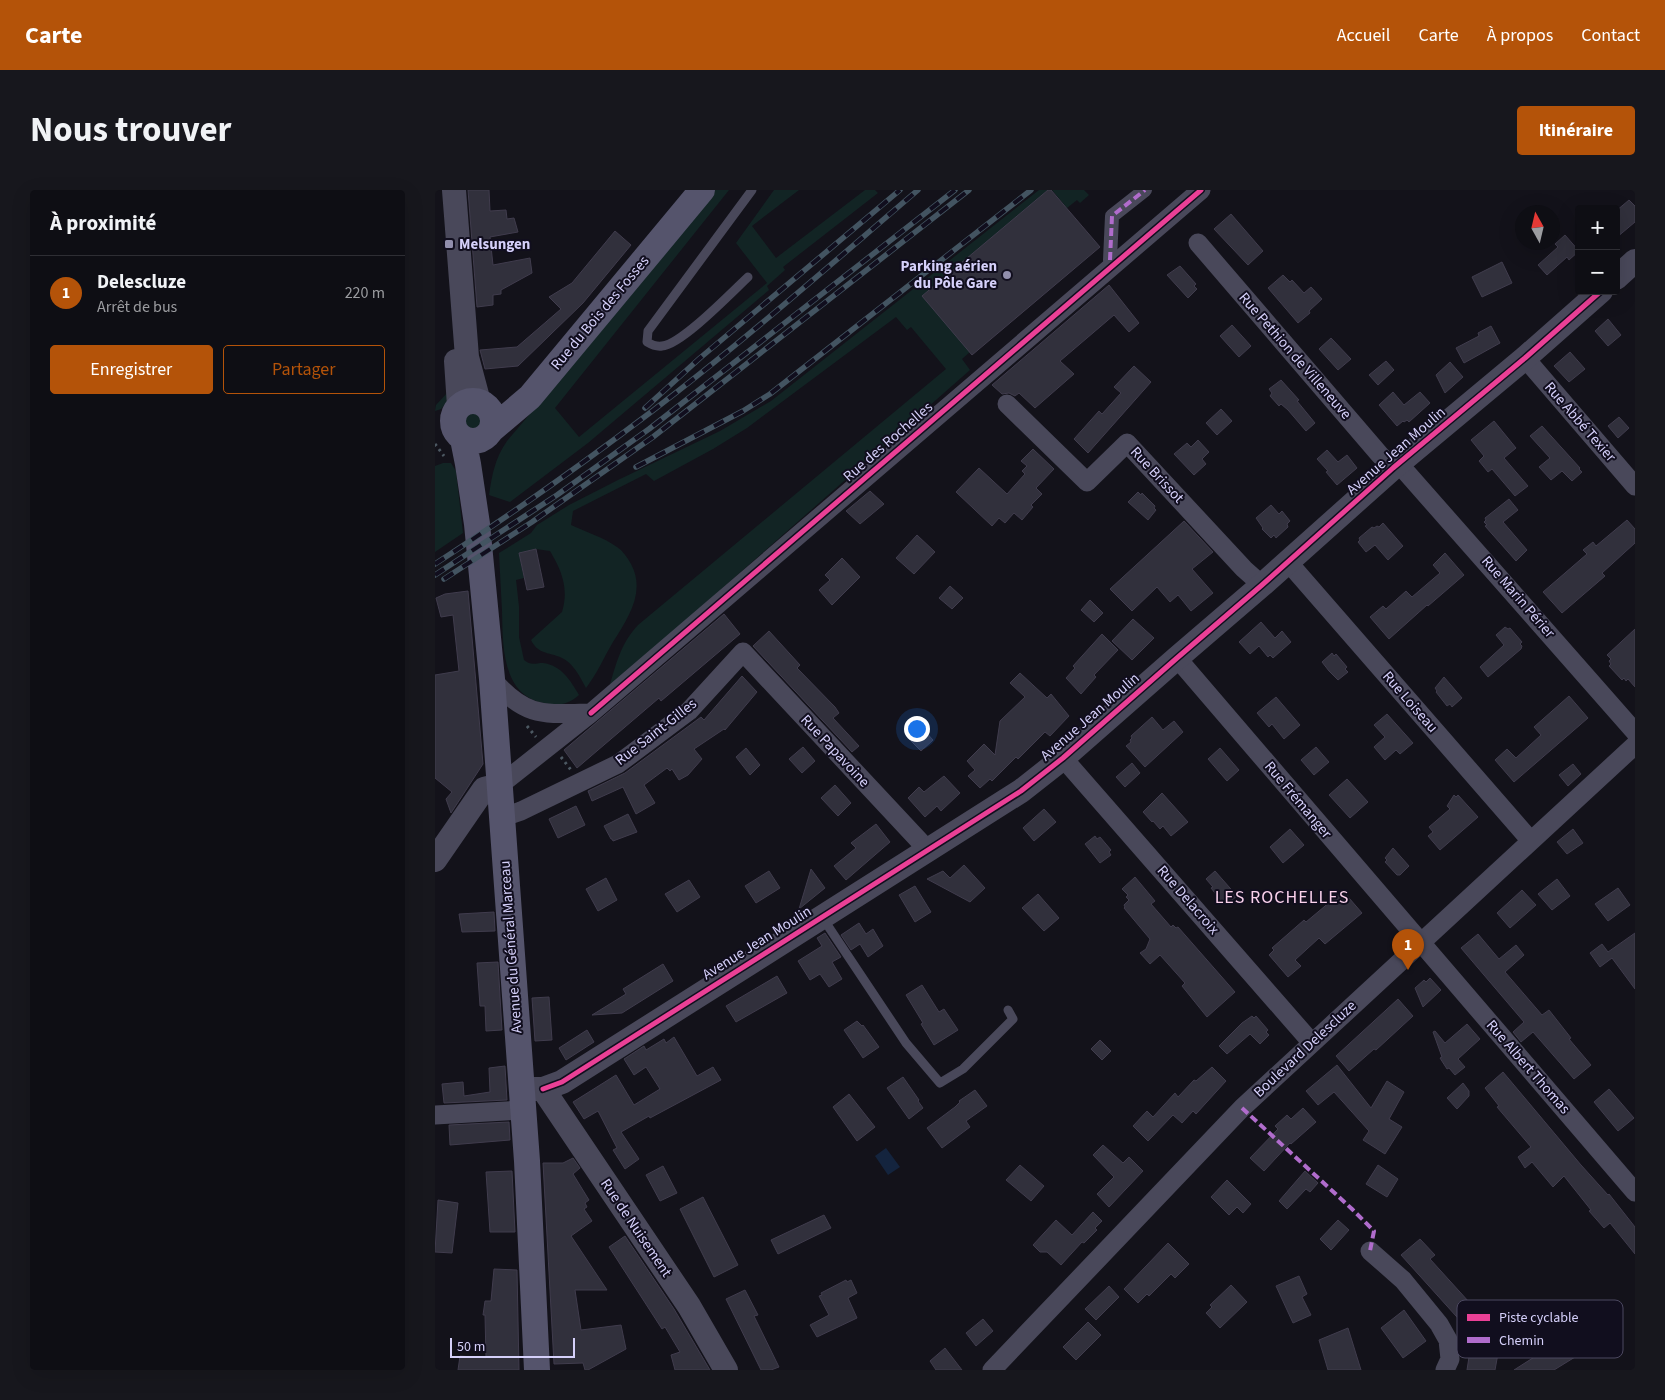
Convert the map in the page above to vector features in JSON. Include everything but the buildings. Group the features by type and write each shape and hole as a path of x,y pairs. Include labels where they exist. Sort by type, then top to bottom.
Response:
{"main road":[{"name":"Rue du Bois des Fosses","path":"465,422 521,390 536,375 692,190"},
{"name":"Rue du Bois des Fosses","path":"465,422 530,397 702,190"},
{"name":"Avenue du Général Marceau","path":"465,422 492,679 501,818 529,1096 527,1161 537,1370"}],"street":[{"path":"454,190 468,365 465,422"},
{"name":"Rue des Rochelles","path":"499,785 591,713 1201,190"},
{"path":"1111,260 1112,216 1138,193"},
{"name":"Rue Pethion de Villeneuve","path":"1198,243 1380,455 1396,466"},
{"path":"1620,274 1635,261"},
{"name":"Avenue Jean Moulin","path":"529,1096 562,1082 1021,791 1063,758 1262,586 1396,466 1525,358 1596,295"},
{"name":"Rue Abbé Texier","path":"1525,358 1635,486"},
{"name":"Rue Brissot","path":"1007,404 1087,482 1127,442 1262,586"},
{"name":"Rue Marin Périer","path":"1396,466 1635,732"},
{"name":"Rue Loiseau","path":"1288,562 1531,841"},
{"name":"Rue Saint-Gilles","path":"501,818 521,811 618,764 689,711 743,652"},
{"name":"Rue Papavoine","path":"743,652 927,850"},
{"name":"Rue Frémanger","path":"1177,658 1420,942"},
{"path":"492,679 506,696 525,709 548,714 591,713"},
{"name":"Boulevard Delescluze","path":"992,1370 1241,1108 1635,745"},
{"name":"Rue Delacroix","path":"1063,758 1312,1043"},
{"path":"435,860 484,789 499,785"},
{"name":"Rue Albert Thomas","path":"1420,942 1635,1192"},
{"path":"435,1115 529,1096"},
{"name":"Rue de Nuisement","path":"529,1096 689,1306 726,1370"},
{"path":"1370,1251 1403,1280 1439,1324 1448,1340 1450,1359 1445,1370"}],"lane":[{"path":"748,277 680,339 664,346 654,346 647,342 648,331 752,190"},
{"path":"822,917 906,1044 940,1084 963,1069 1013,1019 1008,1010"}],"path":[{"path":"561,757 571,770"}],"shaded area":[{"path":"715,190 729,190 555,408 579,437 767,283 736,243 774,190 799,190 752,226 776,258 865,190 875,190 878,193 783,267 785,270 767,286 769,290 588,443 510,502 489,495 497,460 507,441 631,295"},
{"path":"1039,190 1048,190 923,296 970,352 962,359 970,370 609,688 623,647 638,625 946,369 911,327 907,330 896,317 747,428 713,449 654,481 646,474 573,511 571,525 606,540 623,552 631,564 637,585 636,595 629,614 586,688 576,670 567,661 538,649 531,640 562,612 565,596 563,580 558,566 550,551 536,549 519,553 524,578 516,580 519,607 519,637 524,660 531,664 549,664 560,670 569,679 579,695 567,703 555,704 544,703 530,698 519,690 512,679 504,653 499,553 531,533 537,525 569,505 720,431 771,401"},
{"path":"1052,190 1084,190 1089,195 1080,203 1077,200 1067,208"},
{"path":"447,393 448,401 441,409 435,411 436,405"},
{"path":"469,412 477,412 482,417 480,428 469,430 464,425 464,417"},
{"path":"451,463 456,471 463,533 435,552 435,466"}],"water":[{"path":"886,1148 900,1167 888,1175 875,1156"}],"railway":[{"path":"645,408 700,358 900,190"},
{"path":"435,564 545,490 651,412 753,331 918,190"},
{"path":"435,575 557,495 649,429 955,190"},
{"path":"444,579 532,522 653,437 969,190"},
{"path":"636,467 743,411 770,394 1031,190"}],"marked path":[{"path":"1110,260 1112,216 1145,190"},
{"path":"1242,1108 1374,1231 1370,1251"}],"cycle path":[{"path":"591,713 1201,190"},
{"path":"543,1089 562,1082 1021,791 1063,758 1393,468 1525,358 1596,295"}],"place":[{"name":"Melsungen","path":"449,244"},
{"name":"Parking aérien du Pôle Gare","path":"1007,275"},
{"name":"Delescluze","path":"1408,970"}],"district":[{"name":"LES ROCHELLES","path":"1282,897"}]}
